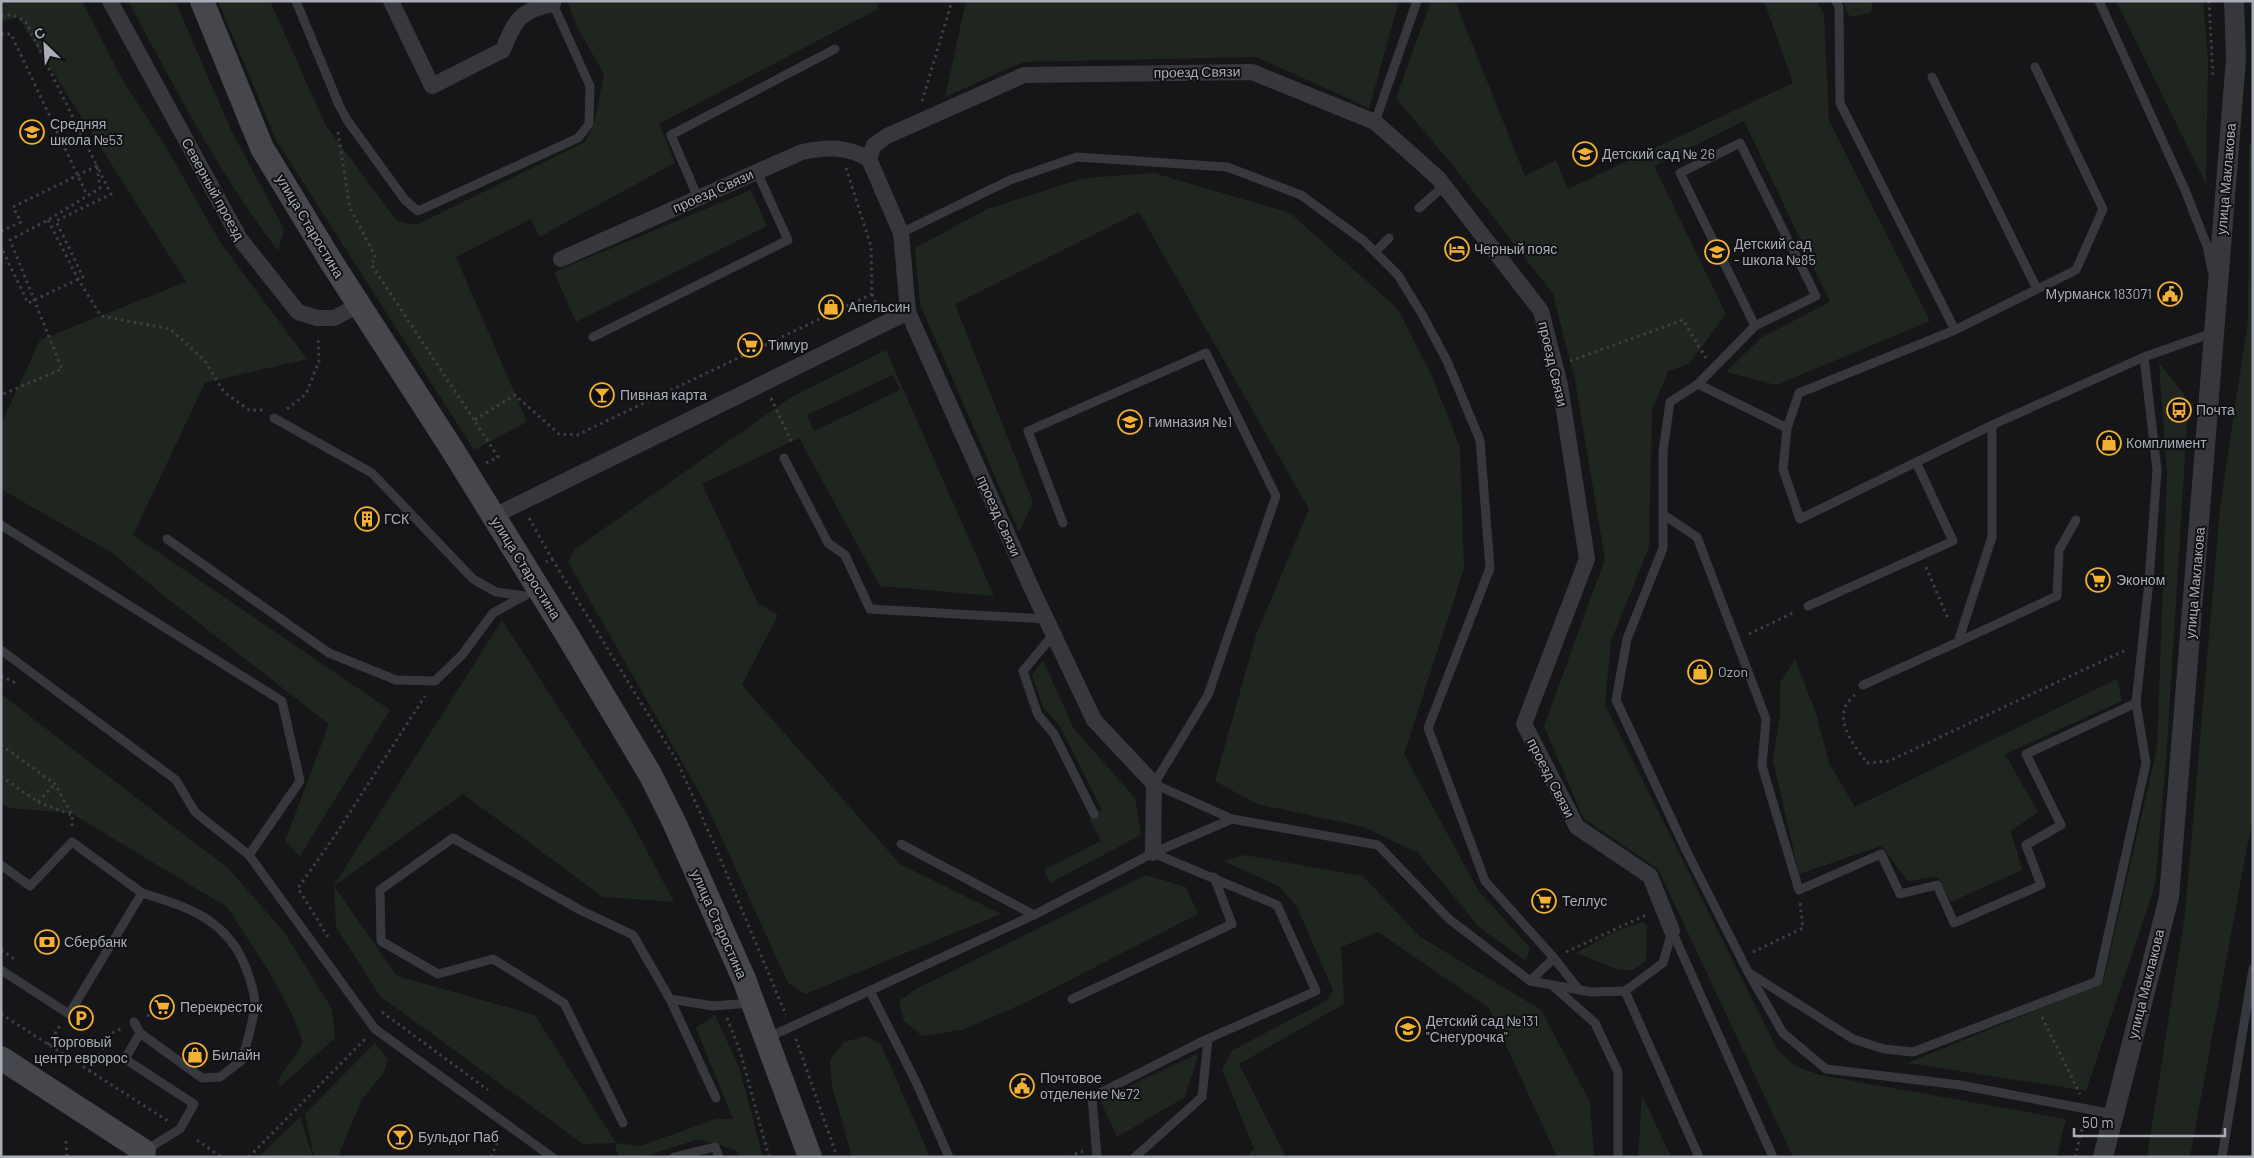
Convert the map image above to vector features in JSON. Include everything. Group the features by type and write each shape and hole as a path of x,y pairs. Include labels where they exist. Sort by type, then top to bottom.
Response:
{"main road":[{"name":"улица Старостина","path":"202,1 262,148 359,305 494,516 530,585 650,774 674,822 754,1002 810,1157"},
{"path":"1,1058 146,1155"}],"street":[{"name":"Северный проезд","path":"110,1 240,240 298,312 317,318"},
{"path":"390,1 432,86 503,50 515,22 537,7 553,3"},
{"name":"улица Маклакова","path":"2103,1157 2169,897 2216,332 2217,293 2236,59 2234,1"},
{"name":"проезд Связи","path":"869,159 874,146 887,136 1024,75 1252,72 1375,122 1444,186 1541,311 1560,384 1587,559 1524,724 1577,827 1650,876 1672,932"},
{"name":"проезд Связи","path":"561,259 802,152 840,149 855,151 869,159 901,232 908,312 1045,619 1094,720 1154,784"},
{"path":"317,318 334,318 359,305"},
{"path":"494,516 908,312"},
{"path":"1153,853 1154,784"}],"lane":[{"path":"296,1 347,120 405,200 418,211 578,138 589,124 590,86 553,3"},
{"path":"1375,122 1417,1"},
{"path":"1836,1 1839,7 1840,103 1955,330"},
{"path":"2099,1 2185,190 2207,246 2217,293"},
{"path":"698,198 671,135 834,49"},
{"path":"2035,67 2103,209 2076,270 1955,330 1800,393 1787,428 1783,469 1800,519 1992,425 2144,357 2194,338 2216,332"},
{"path":"1932,77 2037,289"},
{"path":"1755,326 1680,173 1740,143 1816,296 1755,326 1698,384 1670,402 1663,452 1663,548 1627,638 1616,700 1686,850 1748,972 1783,1033 1826,1069 1960,1085 2113,1114"},
{"path":"901,232 1010,180 1077,157 1227,167 1301,195 1364,241 1398,275 1423,316 1447,362 1480,440 1490,568 1428,728 1485,881 1554,958 1579,990"},
{"path":"593,337 788,240 757,172"},
{"path":"1419,208 1444,186"},
{"path":"1375,252 1390,238"},
{"path":"1062,523 1028,431 1206,353 1276,496 1208,695 1154,784 1232,819 1378,845 1449,919 1530,981 1591,992 1625,991 1663,963 1672,932"},
{"path":"1748,972 1853,1039 1896,1052 1913,1052 2098,980 2146,763 2136,703 2149,581 2157,470 2144,357"},
{"path":"1698,384 1787,428"},
{"path":"276,414 372,473 473,579 496,592 530,585"},
{"path":"1958,642 1992,537 1992,425"},
{"path":"784,458 828,543 845,555 870,609 1045,619"},
{"path":"1808,606 1953,541 1916,462"},
{"path":"1664,515 1697,537 1766,719 1762,766 1799,890 1880,854 1900,894 1937,885 1954,923 2041,885 2026,845 2061,825 2026,754 2136,703"},
{"path":"1863,685 2057,596 2059,550 2076,520"},
{"path":"1,525 282,701 300,781 249,855"},
{"path":"167,539 329,653 396,680 434,682 462,655 494,613 530,585"},
{"path":"1053,636 1024,671 1038,715 1054,734 1094,814"},
{"path":"1,650 176,780 195,812 249,855 375,1029 552,1157"},
{"path":"766,1038 1034,914 1153,853 1232,819"},
{"path":"623,1123 564,1003 493,958 438,974 382,940 380,890 453,838 580,910 633,934 670,999 716,1098"},
{"path":"1,865 30,886 72,842 142,893 182,905 220,928 233,942 251,980 255,1003 242,1060 220,1077 202,1078 140,1033 134,1022"},
{"path":"901,844 1034,914"},
{"path":"1098,1157 1092,1097 1208,1038 1316,991 1277,905 1153,853"},
{"path":"1072,999 1232,924 1228,909 1214,877"},
{"path":"1,970 69,1014 142,893"},
{"path":"1672,932 1773,1157"},
{"path":"1530,981 1554,958"},
{"path":"2222,1157 2253,969"},
{"path":"1552,985 1595,1023 1618,1072 1618,1157"},
{"path":"870,991 916,1082 948,1157"},
{"path":"1625,991 1699,1157"},
{"path":"670,999 713,1006 754,1002"},
{"path":"140,1033 129,1049 125,1059 194,1104 180,1129 146,1155"},
{"path":"1135,1157 1202,1097 1208,1038"},
{"path":"674,1157 715,1147 720,1157"}],"path":[{"path":"922,102 952,1"},
{"path":"2209,1 2213,58"},
{"path":"1,15 13,14 26,22 111,194 56,221 83,277 28,303 1,247"},
{"path":"1,34 10,34 87,195"},
{"path":"347,120 337,126 343,167 350,208 376,258 370,264 498,457 467,473"},
{"path":"840,149 871,246 872,294 886,324"},
{"path":"1,231 21,222 14,206 97,166"},
{"path":"1,395 62,369 10,240 48,220 100,188 97,166"},
{"path":"48,220 78,279 101,316 170,330 205,361 224,392 249,410 268,410"},
{"path":"474,420 515,395 560,434 577,435 872,294"},
{"path":"276,414 288,409 306,394 319,361 317,318"},
{"path":"1556,367 1683,320 1713,369"},
{"path":"762,402 779,393"},
{"path":"770,397 792,445"},
{"path":"530,585 552,558 528,517 536,513"},
{"path":"1921,555 1958,642"},
{"path":"1735,640 1808,606"},
{"path":"1863,685 1845,708 1845,723 1854,746 1868,763 1889,761 2142,642"},
{"path":"298,888 334,837 434,682"},
{"path":"1,745 55,784 72,815 72,842"},
{"path":"1,776 38,802 72,815"},
{"path":"38,802 55,784"},
{"path":"1741,957 1803,928 1799,890"},
{"path":"1554,958 1662,907"},
{"path":"1,950 16,960"},
{"path":"2036,1005 2087,1109 2075,1157"},
{"path":"1,1014 168,1122"},
{"path":"48,1045 59,1028"},
{"path":"90,1072 112,1033"},
{"path":"249,1157 368,1037"},
{"path":"740,1051 769,1157"},
{"path":"197,1140 221,1157"},
{"path":"66,1142 67,1157"}],"shaded area":[{"path":"1,1 82,1 123,81 165,145 220,242 307,359 205,383 133,535 390,710 300,856 285,841 329,724 112,553 1,489 1,424 40,340 186,282 18,17 1,22"},
{"path":"128,1 175,1 232,132 284,229 278,251 217,160 180,97"},
{"path":"218,1 270,1 325,124 397,221 416,225 585,142 594,125 604,74 578,29 567,1 878,1 878,9 659,124 675,163 539,237 531,219 456,257 527,422 474,450 276,140"},
{"path":"966,1 1399,1 1369,108 1256,57 1023,62 945,97"},
{"path":"1431,1 1455,1 1525,176 1556,160 1568,189 1793,83 1764,1 1817,1 1824,14 1829,120 1930,321 1776,385 1726,372 1762,337 1830,302 1744,121 1654,166 1726,314 1689,364 1668,371 1652,411 1649,547 1611,641 1605,705 1777,1049 1795,1066 1820,1075 2066,1119 2057,1157 1793,1157 1658,869 1583,818 1544,726 1605,559 1575,380 1553,294 1451,163 1396,98"},
{"path":"1842,1 1873,1 1871,13 1850,17"},
{"path":"2116,1 2203,1 2208,60 2206,184"},
{"path":"2253,143 2253,815 2190,1157 2147,1157 2185,914 2220,508 2248,320 2249,144"},
{"path":"1154,173 1290,213 1398,309 1432,376 1460,447 1464,569 1404,754 1478,890 1530,948 1526,961 1479,927 1418,853 1364,827 1257,804 1215,781 1256,635 1309,509 1139,212 955,304 1033,502 1019,532 920,304 915,248 987,209 1084,178"},
{"path":"751,190 767,226 576,322 554,272"},
{"path":"886,350 994,596 880,586 799,438 702,484 758,603 778,615 742,685 900,864 1001,914 805,994 788,983 707,806 568,562 575,549 793,396","holes":["893,375 900,390 814,431 807,415"]},
{"path":"2159,363 2184,394 2188,408 2166,762 2155,885 2086,1091 1907,1063 2103,983 2157,748 2167,475"},
{"path":"502,620 629,817 674,902 603,897 463,794 334,886"},
{"path":"1795,659 1816,713 1829,763 1855,807 2117,679 2122,701 2005,754 2038,812 2011,831 2022,870 1951,902 1938,877 1908,881 1881,846 1799,874 1773,760 1780,714 1780,683"},
{"path":"1043,660 1074,729 1135,798 1141,835 1050,883 1044,870 1101,841 1089,819 1102,810 1060,726 1043,707 1032,675"},
{"path":"1,694 229,869 284,932 332,1009 335,1038 281,1086 278,1084 280,1077 303,1043 292,1014 267,968 227,907 71,813 9,808 1,803"},
{"path":"1245,855 1363,876 1419,936 1541,1010 1590,1102 1594,1157 1557,1157 1489,1008 1378,932 1341,947 1344,1004 1239,1064 1286,1157 1246,1157 1254,1149 1222,1069 1233,1050 1326,1001 1333,990 1296,905 1278,886 1223,861"},
{"path":"1146,875 1186,887 1198,914 1031,1000 962,1030 922,1036 904,1021 899,1001 916,989"},
{"path":"334,886 397,976 535,1015 616,1143 640,1146 716,1119 733,1119 696,1028 715,1015 739,1067 763,1157 738,1157 736,1150 699,1139 643,1157 618,1157 615,1143 583,1144 380,996 336,927"},
{"path":"1643,922 1647,925 1646,961 1633,970 1619,970 1576,953 1614,932"},
{"path":"866,1036 881,1044 930,1157 852,1157 832,1086 830,1060 844,1042"},
{"path":"375,1043 388,1060 383,1074 362,1099 338,1157 314,1157 305,1114"},
{"path":"1199,1053 1185,1097 1117,1137 1100,1100"},
{"path":"1642,1095 1671,1157 1638,1157"},
{"path":"300,1117 313,1157 259,1157"}],"place":[{"name":"Средняя школа №53","path":"32,132"},
{"name":"Детский сад № 26","path":"1585,154"},
{"name":"Черный пояс","path":"1457,249"},
{"name":"Детский сад - школа №85","path":"1717,252"},
{"name":"Мурманск 183071","path":"2170,294"},
{"name":"Апельсин","path":"831,307"},
{"name":"Тимур","path":"750,345"},
{"name":"Пивная карта","path":"602,395"},
{"name":"Почта","path":"2179,410"},
{"name":"Гимназия №1","path":"1130,422"},
{"name":"Комплимент","path":"2109,443"},
{"name":"ГСК","path":"367,519"},
{"name":"Эконом","path":"2098,580"},
{"name":"Ozon","path":"1700,672"},
{"name":"Теллус","path":"1544,901"},
{"name":"Сбербанк","path":"47,942"},
{"name":"Перекресток","path":"162,1007"},
{"name":"Торговый центр евророс","path":"81,1018"},
{"name":"Детский сад №131 \"Снегурочка\"","path":"1408,1029"},
{"name":"Билайн","path":"195,1055"},
{"name":"Почтовое отделение №72","path":"1022,1086"},
{"name":"Бульдог Паб","path":"400,1137"}]}
